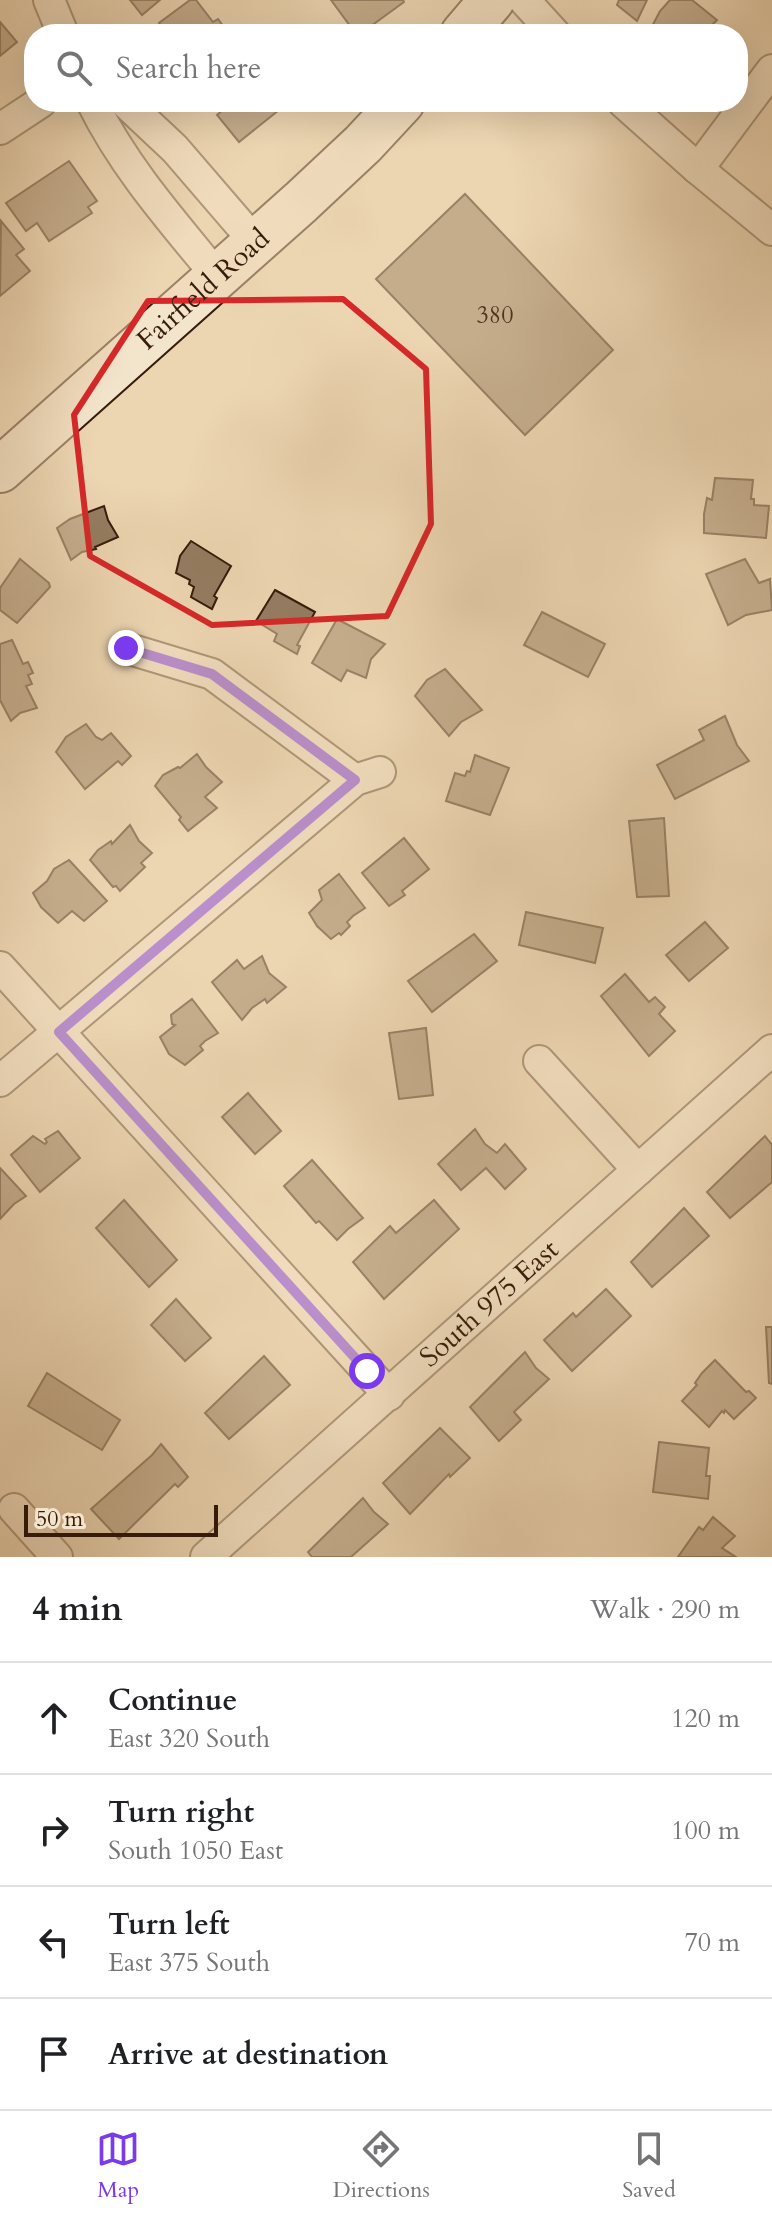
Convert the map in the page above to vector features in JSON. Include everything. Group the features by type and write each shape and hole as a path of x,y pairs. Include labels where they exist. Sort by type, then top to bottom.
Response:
{"street":[{"path":"49,0 59,24"},
{"path":"472,24 492,0"},
{"path":"524,0 546,24"},
{"path":"748,102 772,70"},
{"path":"0,129 26,112"},
{"path":"97,112 111,141 135,176 217,276"},
{"path":"136,112 175,149 255,242"},
{"name":"Fairfield Road","path":"0,470 363,144 393,112"},
{"path":"634,112 772,230"},
{"path":"698,169 741,112"},
{"path":"0,1081 367,776 212,674 126,648"},
{"path":"0,967 389,1395"},
{"name":"South 975 East","path":"206,1557 772,1050"},
{"path":"539,1061 638,1170"},
{"path":"14,1509 57,1557"}],"highlighted area":[{"path":"343,299 426,369 431,524 387,616 212,625 90,556 74,415 148,301"}],"building":[{"path":"130,0 160,0 142,15"},
{"path":"190,0 196,0 213,22 218,19 222,24 160,24"},
{"path":"331,0 404,2 374,24 349,24"},
{"path":"619,0 647,0 637,21 617,5"},
{"path":"670,0 692,0 717,20 713,24 653,24"},
{"path":"0,22 17,42 0,56"},
{"path":"221,112 276,112 239,142 217,115"},
{"path":"69,161 97,201 88,207 92,213 49,241 37,223 26,231 6,203"},
{"path":"465,194 613,350 525,435 376,279"},
{"path":"1,221 24,249 16,255 30,271 0,296"},
{"path":"715,478 753,480 751,499 754,499 754,505 769,506 766,538 704,533 707,498 712,500"},
{"path":"104,506 118,537 71,560 57,528 70,519"},
{"path":"191,541 231,566 214,596 217,598 212,609 191,597 194,587 189,584 190,580 176,573 180,556"},
{"path":"20,559 50,587 17,623 0,610 0,588"},
{"path":"745,559 759,583 770,579 772,610 746,615 728,625 706,574"},
{"path":"275,590 315,612 297,645 300,646 297,654 274,641 277,634 256,621"},
{"path":"542,612 605,644 588,677 524,645"},
{"path":"337,619 385,644 371,659 366,678 347,670 341,681 312,663"},
{"path":"12,640 23,664 28,662 33,673 28,675 32,684 26,686 37,708 20,713 11,721 0,700 0,644"},
{"path":"445,669 482,710 461,722 449,736 415,696 427,680"},
{"path":"725,716 737,745 749,761 675,799 657,765 704,740 699,730"},
{"path":"86,724 102,740 111,733 131,756 122,765 118,761 85,789 56,752 66,737"},
{"path":"197,754 222,782 205,797 217,808 188,831 179,820 181,817 155,786 163,775 180,768"},
{"path":"475,755 509,768 490,815 446,801 455,773 465,776 467,771 470,772"},
{"path":"664,818 669,896 637,897 629,821"},
{"path":"130,825 139,841 152,853 141,863 145,867 120,891 90,860 98,850 111,841 112,844"},
{"path":"404,838 429,869 402,891 405,895 389,906 362,873"},
{"path":"69,860 107,901 84,921 72,911 58,923 41,907 33,893 47,881 54,869"},
{"path":"339,874 365,908 347,922 350,926 341,935 339,933 331,939 309,913 322,900 319,890"},
{"path":"526,912 603,928 595,963 519,945"},
{"path":"705,922 728,948 689,981 666,955"},
{"path":"474,934 497,961 432,1012 408,981"},
{"path":"262,956 269,973 286,987 267,1003 265,999 252,1008 242,1020 212,982 237,960 244,969"},
{"path":"625,974 649,1002 655,997 665,1007 659,1014 675,1031 649,1056 601,996"},
{"path":"192,999 218,1033 205,1041 200,1046 203,1050 185,1065 169,1054 160,1037 175,1025 172,1024 171,1015"},
{"path":"426,1028 433,1095 399,1099 389,1033"},
{"path":"248,1093 281,1131 255,1154 222,1117"},
{"path":"475,1129 485,1144 497,1153 505,1144 526,1169 505,1189 486,1168 461,1190 438,1164"},
{"path":"58,1131 80,1158 40,1192 11,1155 33,1136 45,1144 45,1139"},
{"path":"765,1136 772,1145 772,1182 730,1218 707,1192"},
{"path":"312,1160 363,1218 337,1240 319,1221 316,1223 284,1186"},
{"path":"0,1168 26,1196 0,1219"},
{"path":"124,1200 177,1260 149,1287 96,1228"},
{"path":"434,1200 459,1229 384,1299 353,1262 390,1226 396,1233"},
{"path":"684,1208 709,1236 652,1287 631,1262"},
{"path":"606,1289 631,1316 572,1371 544,1340 573,1313 576,1317"},
{"path":"176,1299 211,1338 185,1361 151,1325"},
{"path":"766,1327 772,1327 772,1384 769,1383"},
{"path":"525,1352 536,1368 549,1379 514,1412 521,1420 499,1441 470,1407"},
{"path":"264,1356 290,1385 229,1439 205,1413"},
{"path":"715,1360 756,1398 734,1419 725,1410 724,1413 722,1411 709,1427 682,1401"},
{"path":"47,1373 120,1420 102,1450 28,1406"},
{"path":"440,1428 470,1458 450,1477 449,1474 410,1514 383,1483"},
{"path":"659,1442 709,1448 706,1476 710,1476 708,1499 653,1492"},
{"path":"161,1444 188,1477 178,1487 175,1484 119,1539 91,1509"},
{"path":"363,1498 388,1524 351,1557 312,1557 308,1552"},
{"path":"713,1517 735,1536 722,1548 736,1557 678,1557 699,1527 703,1530"}],"route":[{"path":"126,648 212,674 355,780 59,1032 367,1371"}]}
